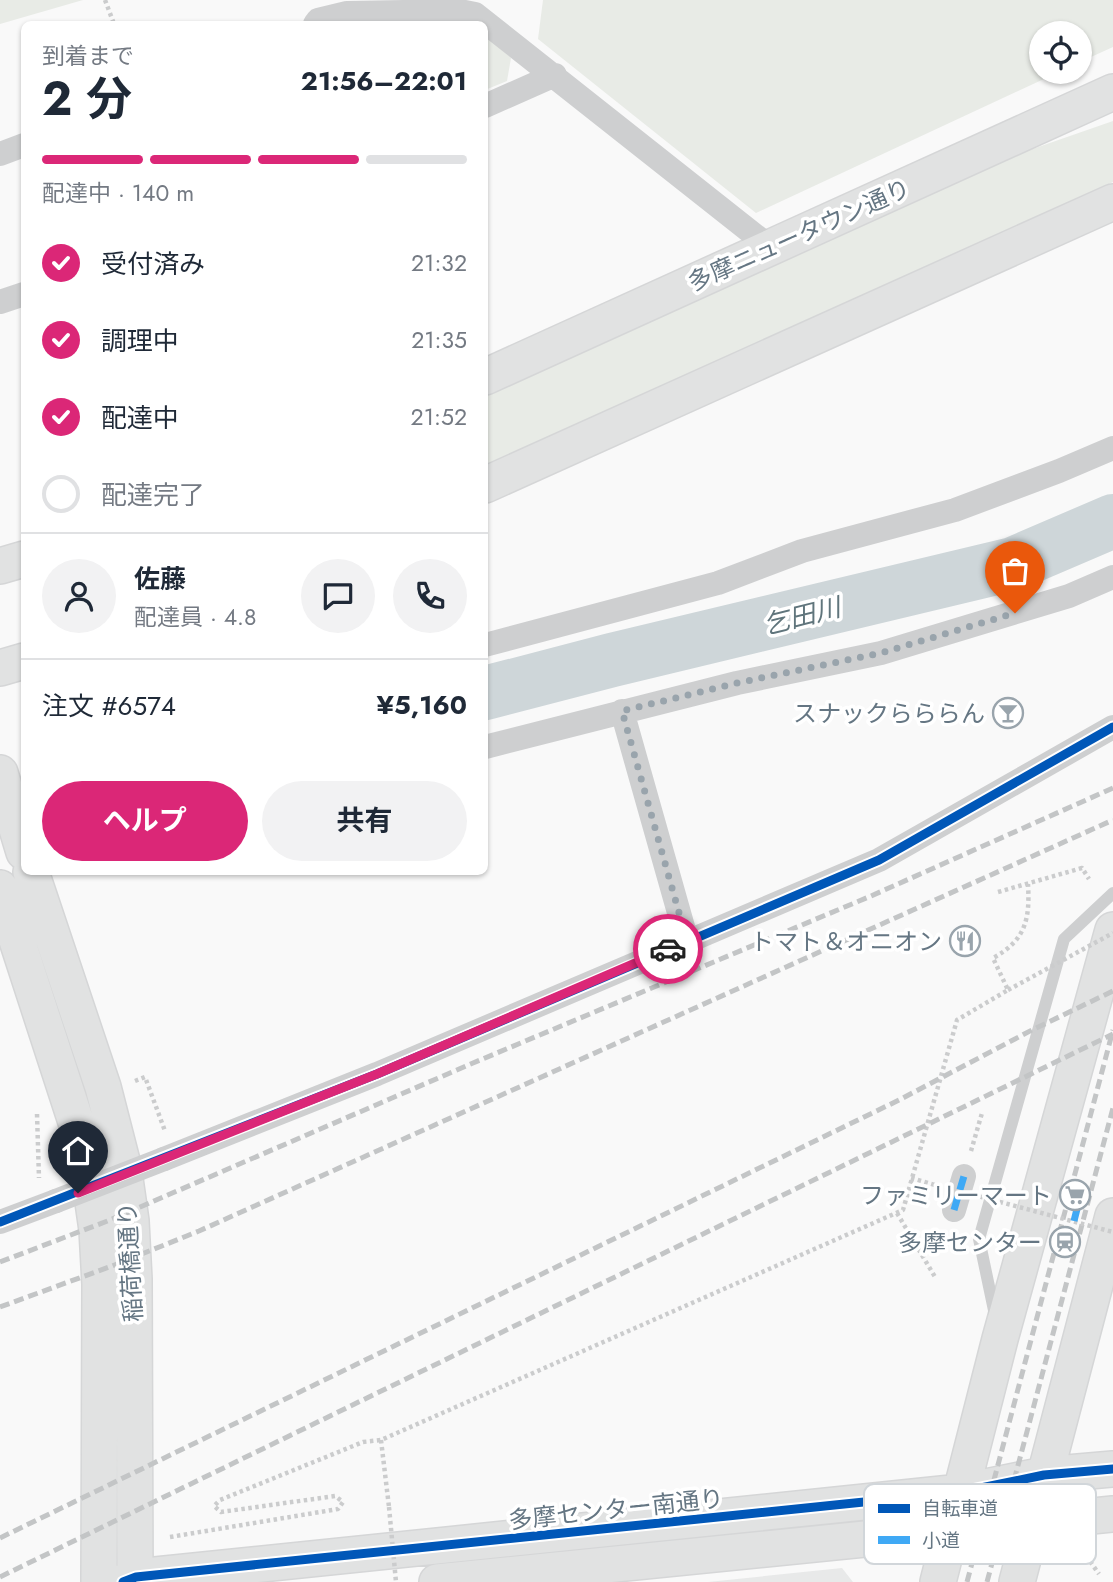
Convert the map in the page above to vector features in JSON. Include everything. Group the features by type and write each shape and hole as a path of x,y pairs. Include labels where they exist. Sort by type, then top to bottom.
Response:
{"street":[{"path":"317,15 460,11 475,14 484,21"},
{"path":"488,24 771,248"},
{"path":"488,105 555,75"},
{"name":"多摩ニュータウン通り","path":"488,376 1113,92"},
{"path":"0,153 21,146"},
{"path":"488,484 1113,202"},
{"path":"0,302 21,295"},
{"path":"488,644 718,583 802,551 955,510 1113,448"},
{"path":"0,566 21,560"},
{"path":"488,746 737,683 881,653 1069,597 1113,578"},
{"path":"0,668 21,662"},
{"path":"622,711 687,941"},
{"path":"0,1222 377,1074 879,860 1113,727"},
{"name":"稲荷橋通り","path":"2,780 21,839"},
{"name":"稲荷橋通り","path":"33,875 103,1087 123,1165 131,1221 134,1279 131,1580"},
{"name":"稲荷橋通り","path":"0,888 76,1121 89,1174 97,1230 100,1284 99,1582"},
{"path":"963,1484 1000,1339 1113,932"},
{"path":"1042,1484 1113,1216"},
{"name":"多摩センター南通り","path":"1000,1484 1044,1475 1113,1469"},
{"name":"多摩センター南通り","path":"131,1580 864,1502"},
{"path":"437,1582 864,1538"},
{"path":"938,1582 942,1564"},
{"path":"1017,1582 1021,1564"}],"lane":[{"path":"1000,1339 979,1239 1064,939 1113,893"}],"path":[{"path":"105,0 113,21"},
{"path":"998,892 1082,867 1089,879"},
{"path":"1009,990 993,958 1010,948 1026,922 1029,906 1028,884"},
{"path":"170,1537 338,1509 343,1502 335,1496 221,1512 214,1506 220,1500 363,1442 382,1440 903,1210 957,1020 1113,932"},
{"path":"145,1077 169,1157"},
{"path":"37,1113 48,1204"},
{"path":"982,1113 959,1192 1113,1232"},
{"path":"897,1213 934,1277"},
{"path":"382,1440 396,1582"},
{"path":"1092,1564 1099,1574"}],"shaded area":[{"path":"0,0 83,0 0,24"},
{"path":"543,0 1113,0 1113,47 1092,57 1092,21 1029,21 1029,84 1033,84 756,213 538,39"},
{"path":"488,38 511,58 507,81 488,89"},
{"path":"1113,121 1113,182 972,249 488,464 488,395 998,161"},
{"path":"842,1568 853,1582 708,1582"}],"waterway":[{"name":"乞田川","path":"488,692 1013,564 1113,521"}],"railway":[{"path":"0,1262 110,1220 473,1063 871,896 1113,788"},
{"path":"0,1307 199,1231 1113,820"},
{"path":"0,1538 899,1100 1113,991"},
{"path":"993,1484 1113,1030"},
{"path":"0,1577 1113,1034"},
{"path":"1013,1484 1113,1108"},
{"path":"967,1582 972,1564"},
{"path":"987,1582 992,1564"}],"marked path":[{"path":"954,1210 964,1176"},
{"path":"1074,1221 1082,1189"}],"cycle path":[{"path":"0,1222 377,1074 879,860 1113,727"},
{"path":"1000,1484 1044,1475 1113,1469"},
{"path":"123,1582 136,1577 864,1502"}],"way so far":[{"path":"668,949 687,941 622,711 737,683 881,653 1015,613"}],"place":[{"name":"スナックらららん","path":"1008,713"},
{"name":"トマト＆オニオン","path":"965,941"},
{"name":"ファミリーマート","path":"1075,1195"},
{"name":"多摩センター","path":"1065,1242"}],"route":[{"path":"78,1193 377,1074 668,949"}]}
